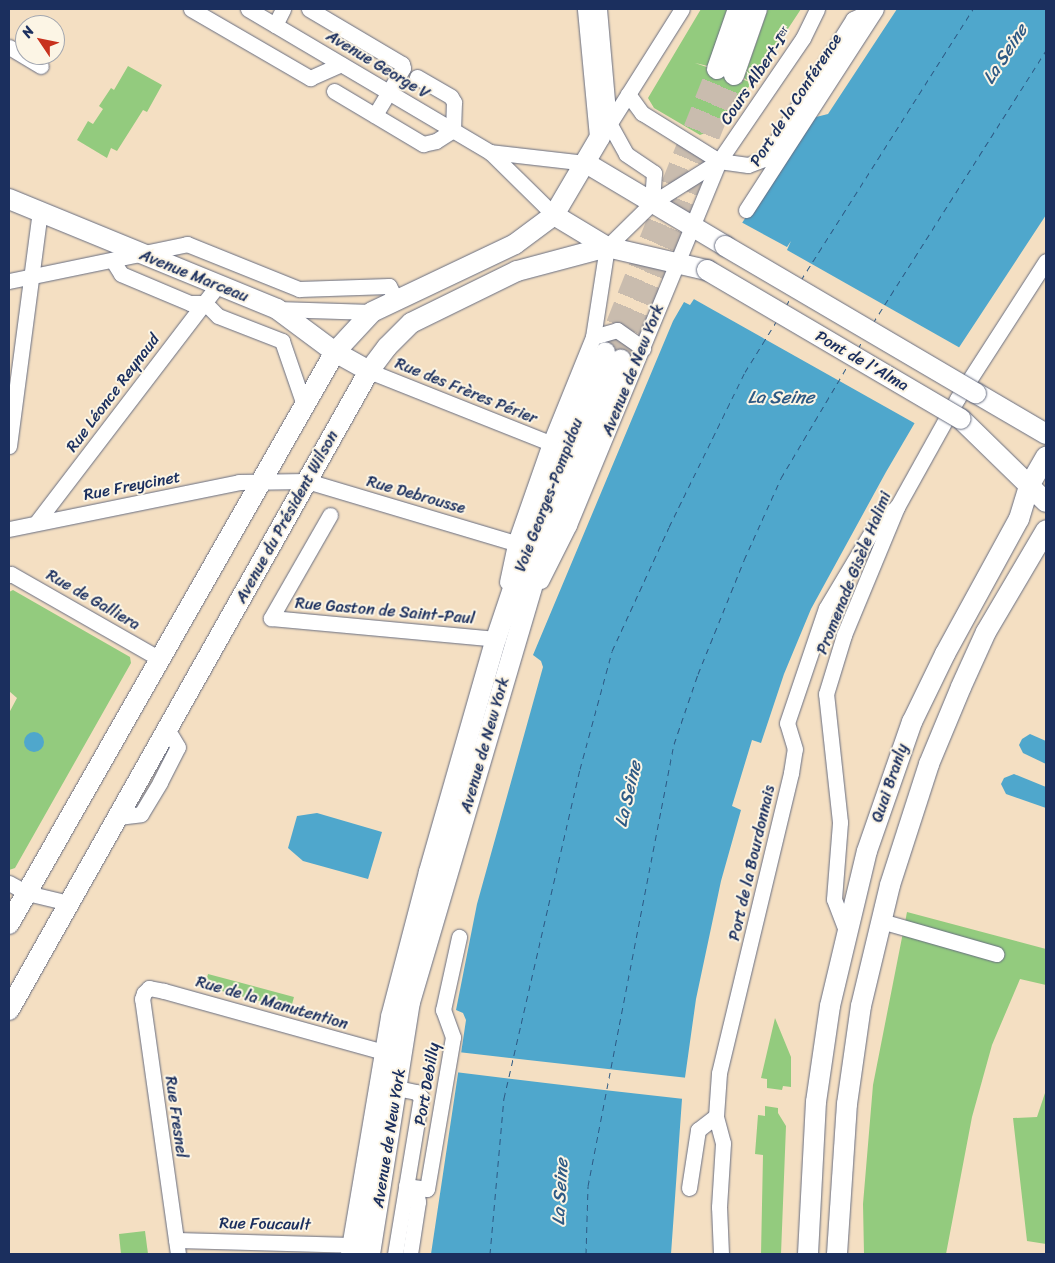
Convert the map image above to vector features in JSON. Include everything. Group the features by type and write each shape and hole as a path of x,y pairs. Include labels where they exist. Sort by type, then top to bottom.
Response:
{"main road":[{"path":"9,924 334,352 372,312 515,244 554,215 604,130 588,9"},
{"path":"738,9 726,72 757,9"},
{"name":"Pont de l'Alma","path":"586,163 1046,434"},
{"name":"Avenue Marceau","path":"10,200 142,256 277,309 334,352 369,371"},
{"path":"554,215 607,247"},
{"name":"Pont de l'Alma","path":"607,247 678,261 707,270 961,419 1046,502"},
{"name":"Avenue du Président Wilson","path":"9,1010 369,371 411,323 517,271 607,247"},
{"name":"Voie Georges-Pompidou","path":"522,618 606,349"},
{"name":"Voie Georges-Pompidou","path":"496,639 526,550 606,349"},
{"name":"Quai Branly","path":"808,1254 816,1102 830,1006 867,851 896,761 935,673 1018,519 1029,486 1046,456"},
{"name":"Quai Branly","path":"837,1254 847,1104 861,1006 881,921 909,819 932,756 986,632 1046,530"},
{"name":"Avenue de New York","path":"370,1254 410,1002 522,618"},
{"name":"Avenue de New York","path":"352,1250 384,1052 395,997 496,639"}],"street":[{"path":"191,9 310,78 341,64"},
{"name":"Avenue George V","path":"248,9 490,152 554,215"},
{"path":"266,9 275,25"},
{"path":"273,9 275,25"},
{"path":"275,25 283,9"},
{"path":"308,9 400,62 403,68 375,115"},
{"path":"599,9 604,130 626,154 654,173 652,203"},
{"path":"604,130 682,9"},
{"name":"Cours Albert-Iᵉʳ","path":"719,161 803,38 817,9"},
{"name":"Port de la Conférence","path":"628,94 642,112 719,161 736,165 764,159 853,19 875,9"},
{"name":"Port de la Conférence","path":"746,210 875,9"},
{"path":"9,47 41,66"},
{"path":"334,91 423,144 436,141 452,130 454,102 451,97 417,77"},
{"name":"Avenue George V","path":"490,152 586,163"},
{"path":"607,247 652,203 719,161"},
{"name":"Avenue de New York","path":"522,618 569,525 719,161"},
{"path":"9,446 40,212"},
{"path":"9,281 142,256 187,244 299,289 389,286 396,300"},
{"name":"Avenue de New York","path":"496,639 515,543 550,443 606,349 607,247"},
{"path":"112,261 121,274 190,303 204,302 218,316 282,341 304,405"},
{"name":"Promenade Gisèle Halimi","path":"847,933 834,899 840,822 826,694 844,635 897,507 957,399 1046,261"},
{"name":"Rue Léonce Reynaud","path":"36,523 218,286"},
{"path":"277,309 372,312"},
{"path":"606,349 616,330 643,348"},
{"name":"Rue des Frères Périer","path":"369,371 550,443"},
{"name":"Rue Freycinet","path":"9,529 262,480 306,481"},
{"name":"Rue Debrousse","path":"306,481 515,543"},
{"name":"Port de la Bourdonnais","path":"721,1254 718,1208 723,1143 716,1116 719,1073 791,773 795,749 786,723 826,608 875,526 897,507"},
{"name":"Rue Gaston de Saint-Paul","path":"330,515 271,618 496,639"},
{"name":"Rue de Galliera","path":"10,571 160,659"},
{"path":"9,883 27,893 69,903"},
{"path":"881,921 996,954"},
{"name":"Port Debilly","path":"411,1187 427,1188 453,1037 443,1010 459,937"},
{"name":"Rue de la Manutention","path":"150,988 384,1052"},
{"name":"Rue Fresnel","path":"150,988 142,999 177,1247"},
{"name":"Port Debilly","path":"395,1254 411,1187 421,1097 416,1092 397,1088"},
{"path":"689,1188 698,1130 716,1116"},
{"path":"410,1254 418,1202 411,1187"},
{"name":"Rue Foucault","path":"177,1247 352,1250"}],"green space":[{"path":"701,9 727,9 708,66 695,63 750,82 744,78 768,9 801,9 753,82 710,131 700,135 654,108 648,98"},
{"path":"128,66 162,85 147,112 143,110 117,151 111,148 107,158 77,140 88,121 93,124 103,109 99,106 111,88 114,90"},
{"path":"13,590 130,657 131,663 15,868 9,870 9,713 17,698 9,691 9,592"},
{"path":"907,912 1046,949 1046,985 1020,979 992,1045 972,1117 946,1254 864,1254 863,1204 873,1085"},
{"path":"208,974 294,997 291,1010 205,987"},
{"path":"775,1018 791,1057 791,1087 783,1086 782,1090 767,1088 767,1079 761,1078"},
{"path":"1046,1090 1046,1244 1027,1241 1013,1118 1037,1117"},
{"path":"765,1106 778,1108 778,1113 786,1126 781,1254 761,1254 763,1155 755,1154 758,1115 765,1116"},
{"path":"145,1231 148,1254 121,1254 119,1234"}],"water":[{"name":"La Seine","path":"897,9 1046,9 1046,215 958,349 886,472 811,609 784,674 761,743 752,740 732,806 741,810 721,881 696,999 682,1099 671,1254 431,1254 466,1020 463,1013 456,1010 477,904 543,667 541,661 533,655 673,321 684,302 690,305 694,299 811,114 816,117 828,114"},
{"path":"34,732 41,735 44,742 41,749 34,752 27,749 24,742 27,735"},
{"path":"1030,734 1046,741 1046,764 1023,753 1019,745 1022,739"},
{"path":"1014,774 1046,787 1046,808 1006,794 1001,784 1004,778"},
{"path":"317,813 382,832 368,879 303,861 288,848 297,816"}],"pier":[{"path":"741,222 787,247 791,241 787,250 962,349 916,424 692,298"},
{"path":"458,1052 688,1078 684,1099 604,1090 455,1072"}],"ferry route":[{"path":"801,280 973,9"},
{"path":"873,323 1046,50"},
{"path":"786,306 791,297"},
{"path":"490,1254 504,1098 580,769 612,651 669,527 745,372 776,322"},
{"path":"858,349 863,339"},
{"path":"586,1254 588,1186 674,744 698,674 744,560 781,478 848,365"}],"tunnel":[{"path":"605,352 717,69"},
{"path":"621,359 734,75"}]}
